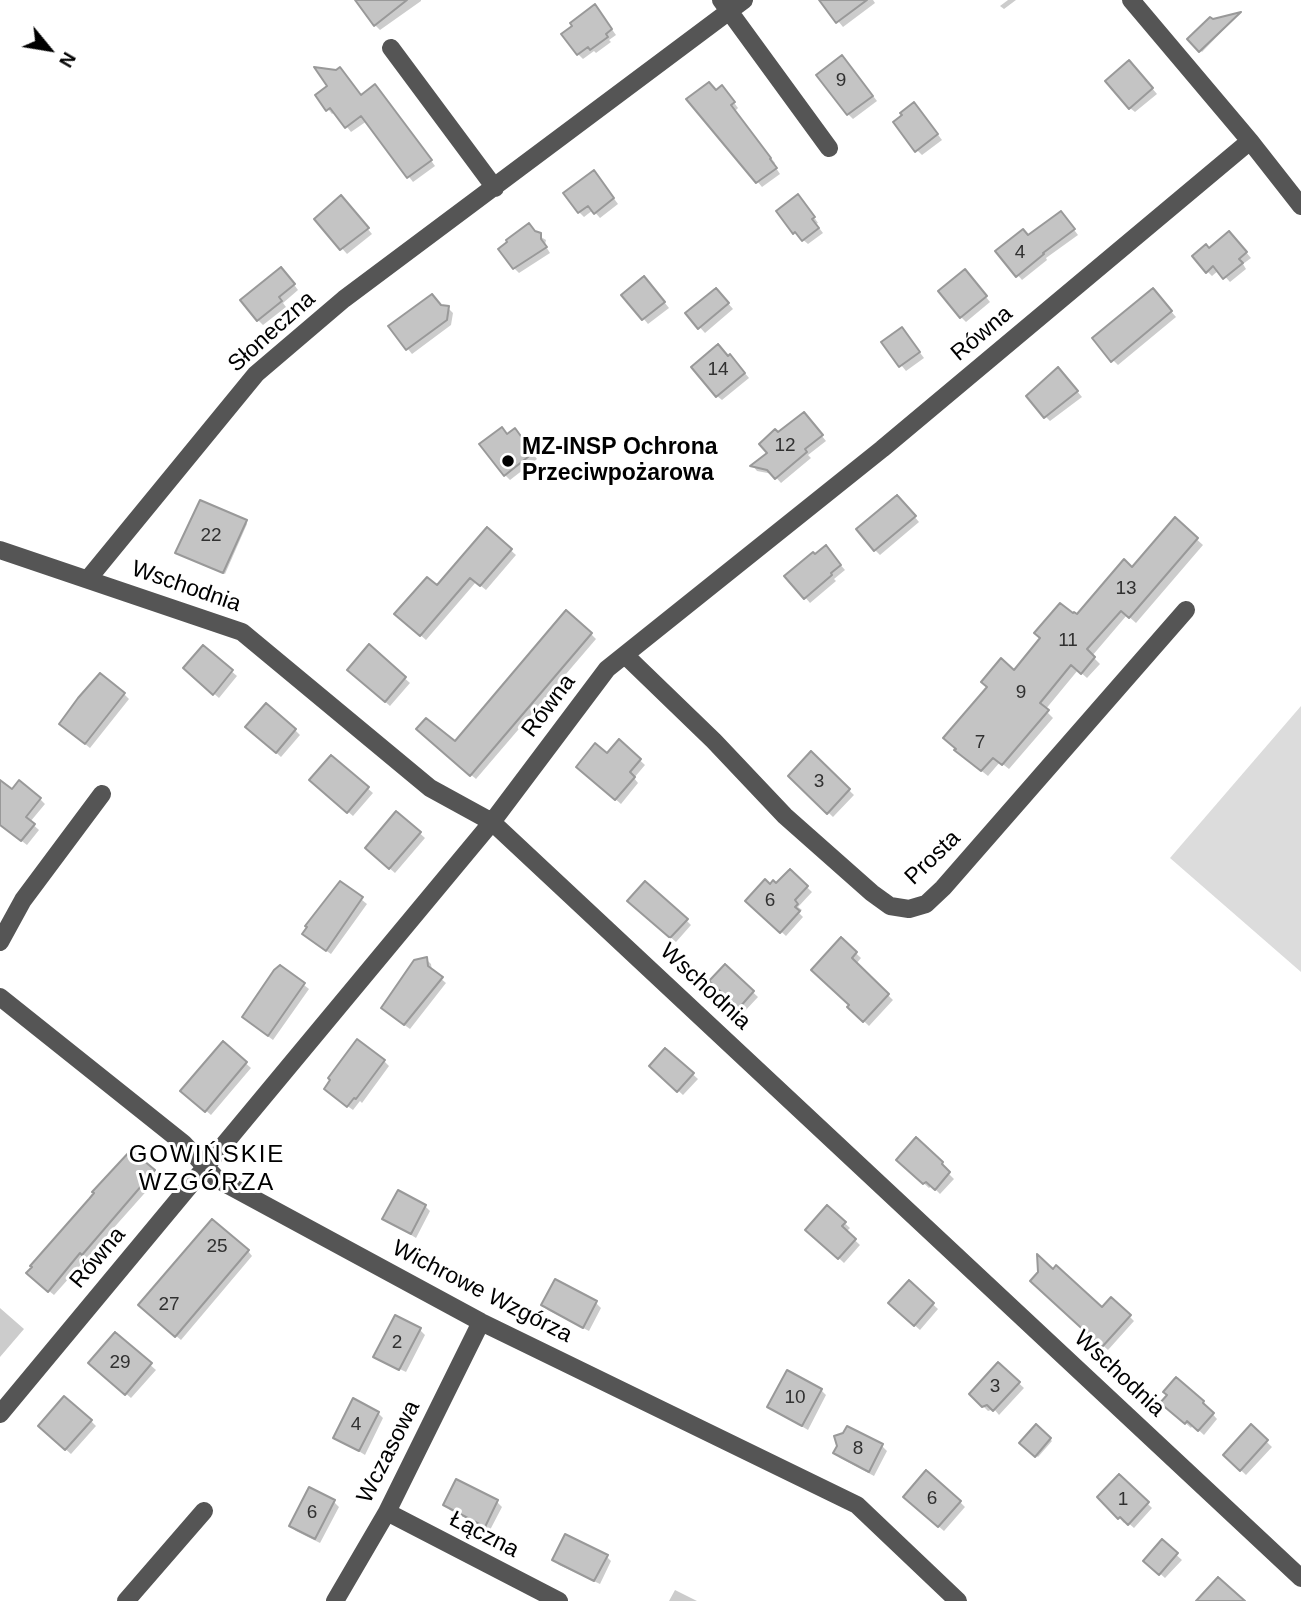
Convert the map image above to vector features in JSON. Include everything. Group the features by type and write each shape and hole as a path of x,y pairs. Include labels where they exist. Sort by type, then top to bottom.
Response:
{"street":[{"path":"1131,0 1301,206"},
{"name":"Słoneczna","path":"88,579 256,374 344,299 495,188 732,4 829,148"},
{"path":"391,48 495,188"},
{"name":"Równa","path":"0,1414 492,822 607,670 882,449 1250,141"},
{"name":"Wschodnia","path":"0,550 242,632 430,788 492,822 1301,1578"},
{"name":"Prosta","path":"625,655 714,741 785,816 872,893 890,906 909,909 926,904 943,888 1186,610"},
{"path":"0,942 23,900 102,794"},
{"name":"Wichrowe Wzgórza","path":"0,997 183,1143 217,1179 481,1322 857,1505 958,1601"},
{"name":"Wczasowa","path":"335,1601 387,1513 481,1322"},
{"path":"126,1601 204,1511"},
{"name":"Łączna","path":"387,1513 559,1601"}],"shaded area":[{"path":"1301,706 1301,972 1170,858"}],"building":[{"path":"355,0 407,0 374,26"},
{"path":"819,0 867,0 836,23"},
{"path":"595,4 612,29 606,34 608,37 590,50 588,47 577,55 561,34 572,26 570,23"},
{"path":"1241,12 1199,52 1187,39 1210,17 1213,19"},
{"path":"842,55 873,96 847,115 816,75"},
{"path":"1129,60 1153,88 1129,109 1105,81"},
{"path":"314,67 336,70 340,67 361,95 375,84 432,160 407,178 361,116 345,128 330,108 326,111 315,95 327,86"},
{"path":"709,82 716,90 722,85 735,102 731,105 777,168 756,183 686,99"},
{"path":"914,102 938,134 915,152 893,122"},
{"path":"594,170 614,198 594,214 588,206 578,213 563,193"},
{"path":"798,194 815,217 812,219 819,228 802,241 795,232 793,234 776,211"},
{"path":"341,195 369,228 340,250 314,219"},
{"path":"1061,211 1075,229 1016,277 995,251 1023,229 1028,235"},
{"path":"529,223 535,231 541,233 541,239 547,247 513,269 498,249"},
{"path":"1229,231 1247,252 1239,259 1243,263 1223,279 1213,266 1206,273 1192,256 1206,244 1209,248"},
{"path":"281,267 295,284 279,297 282,301 257,321 240,300"},
{"path":"965,269 987,296 960,318 938,291"},
{"path":"644,276 665,302 642,320 621,295"},
{"path":"716,288 729,303 698,329 685,313"},
{"path":"1153,288 1172,311 1111,362 1092,338"},
{"path":"432,294 441,305 449,306 447,320 406,350 388,326"},
{"path":"902,327 920,352 899,367 881,342"},
{"path":"718,344 745,373 716,397 691,367"},
{"path":"1058,367 1078,391 1044,418 1026,396"},
{"path":"804,412 823,435 805,449 807,452 775,479 767,470 750,466 767,453 759,444 775,429 778,432"},
{"name":"MZ-INSP Ochrona Przeciwpożarowa","path":"502,427 507,434 515,428 533,453 504,476 479,444"},
{"path":"897,495 916,516 874,551 856,529"},
{"path":"200,500 247,520 223,573 175,553"},
{"path":"1175,517 1198,538 1129,618 1121,611 1087,649 1095,657 1081,674 1071,665 1040,703 1049,710 1002,765 993,758 981,771 954,750 956,749 943,738 987,687 981,682 1001,658 1014,670 1040,638 1034,633 1060,603 1077,614 1124,559 1132,567"},
{"path":"487,527 512,549 480,586 470,578 420,636 394,614 427,577 437,585"},
{"path":"826,545 841,565 804,599 784,576"},
{"path":"566,610 592,633 470,776 416,729 426,718 455,741"},
{"path":"369,644 406,677 385,702 347,670"},
{"path":"203,645 233,670 213,695 183,668"},
{"path":"100,673 125,693 85,744 59,724"},
{"path":"266,703 296,729 276,753 245,727"},
{"path":"619,739 641,759 630,772 635,777 615,800 576,767 595,743 607,753"},
{"path":"811,751 850,789 827,814 788,776"},
{"path":"331,755 369,787 347,813 309,780"},
{"path":"0,780 12,789 19,780 41,798 26,817 35,824 21,841 0,825"},
{"path":"396,811 421,832 389,869 365,848"},
{"path":"790,869 808,886 795,900 798,904 795,907 800,911 780,933 745,901 765,879 770,884 773,880 776,883"},
{"path":"340,881 363,897 326,951 302,934 307,927 305,926"},
{"path":"645,881 688,919 670,938 627,901"},
{"path":"841,937 857,952 852,958 889,994 863,1022 847,1007 849,1005 811,970"},
{"path":"427,957 428,966 443,977 404,1025 381,1008 414,960"},
{"path":"725,964 754,991 739,1008 709,981"},
{"path":"280,965 305,983 268,1036 242,1017"},
{"path":"357,1039 385,1060 347,1107 324,1089 330,1080 328,1078"},
{"path":"223,1041 247,1062 205,1112 180,1091"},
{"path":"665,1048 694,1073 677,1092 649,1066"},
{"path":"916,1137 950,1172 935,1190 926,1182 923,1184 896,1160"},
{"path":"131,1150 155,1170 48,1292 26,1273 32,1267 30,1266"},
{"path":"398,1190 426,1205 411,1234 382,1219"},
{"path":"827,1205 846,1222 842,1226 856,1239 838,1259 805,1230"},
{"path":"212,1219 249,1250 175,1337 138,1305"},
{"path":"1037,1254 1053,1269 1056,1265 1102,1307 1111,1297 1131,1315 1102,1347 1030,1281 1038,1272"},
{"path":"555,1279 597,1301 583,1328 541,1305"},
{"path":"909,1280 934,1303 914,1326 888,1303"},
{"path":"395,1315 421,1328 399,1370 373,1357"},
{"path":"115,1332 152,1363 125,1395 88,1363"},
{"path":"998,1362 1020,1382 993,1411 987,1405 982,1407 969,1394"},
{"path":"787,1370 822,1389 802,1426 767,1407"},
{"path":"1176,1377 1214,1413 1198,1431 1160,1403 1167,1395 1163,1392"},
{"path":"64,1396 92,1420 65,1450 38,1426"},
{"path":"353,1398 379,1412 359,1451 333,1438"},
{"path":"1036,1424 1051,1438 1035,1457 1019,1443"},
{"path":"1251,1424 1268,1440 1240,1471 1223,1455"},
{"path":"847,1426 883,1444 869,1472 833,1453 837,1446 834,1436 843,1433"},
{"path":"926,1470 961,1501 938,1527 903,1497"},
{"path":"1119,1474 1149,1502 1128,1525 1120,1517 1118,1519 1097,1497"},
{"path":"456,1479 498,1500 485,1527 443,1505"},
{"path":"309,1487 335,1500 315,1539 289,1526"},
{"path":"565,1534 608,1555 594,1581 552,1560"},
{"path":"1162,1539 1178,1553 1159,1575 1143,1561"},
{"path":"1218,1577 1245,1601 1196,1601"}],"place":[{"name":"MZ-INSP Ochrona Przeciwpożarowa","path":"508,461"}],"district":[{"name":"GOWIŃSKIE WZGÓRZA","path":"207,1169"}]}
